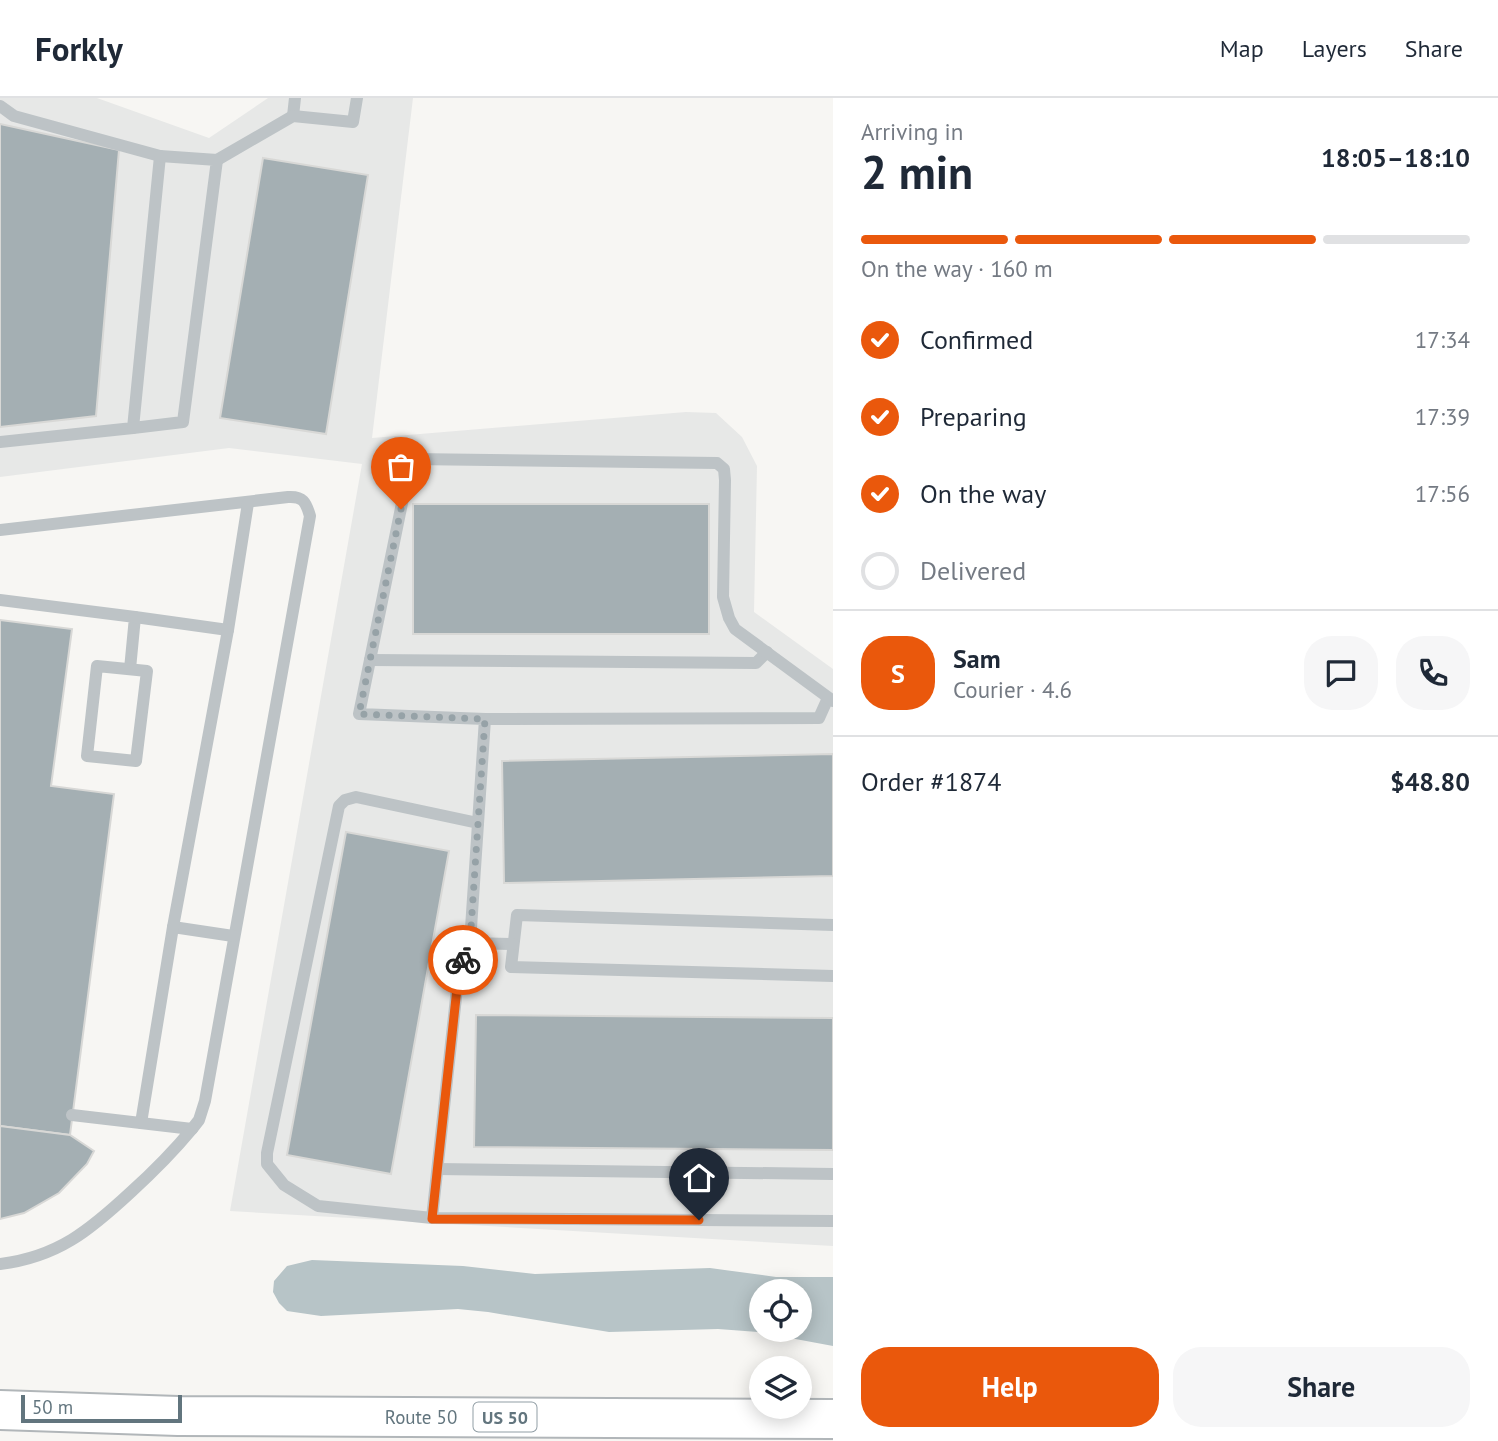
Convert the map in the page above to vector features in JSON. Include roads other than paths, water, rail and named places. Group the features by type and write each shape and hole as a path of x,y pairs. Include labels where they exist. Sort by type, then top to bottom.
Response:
{"highway":[{"name":"Route 50","path":"0,1410 178,1416 833,1419"}],"lane":[{"path":"293,116 295,98"},
{"path":"0,106 15,116 160,156 217,160 293,116 353,122 357,98"},
{"path":"133,428 160,156"},
{"path":"0,442 183,422 217,160"},
{"path":"411,459 717,463 723,468 725,480 723,597 735,629 831,699 819,718 485,719 359,714 370,660 411,459"},
{"path":"0,530 297,496 304,499 310,516 205,1101 199,1120 171,1155 92,1228 38,1256 0,1264"},
{"path":"141,1123 248,503"},
{"path":"0,600 228,630"},
{"path":"130,669 135,617"},
{"path":"370,660 756,663 767,652"},
{"path":"97,666 130,669 147,671 136,761 87,756 97,666"},
{"path":"432,1219 459,970 470,943 485,719"},
{"path":"478,823 356,797 345,800 339,806 267,1153 267,1164 284,1185 318,1206 432,1219 833,1221"},
{"path":"833,925 517,915 511,967 833,975"},
{"path":"173,927 233,936"},
{"path":"470,943 513,944"},
{"path":"72,1115 192,1129"},
{"path":"438,1169 833,1174"}]}
